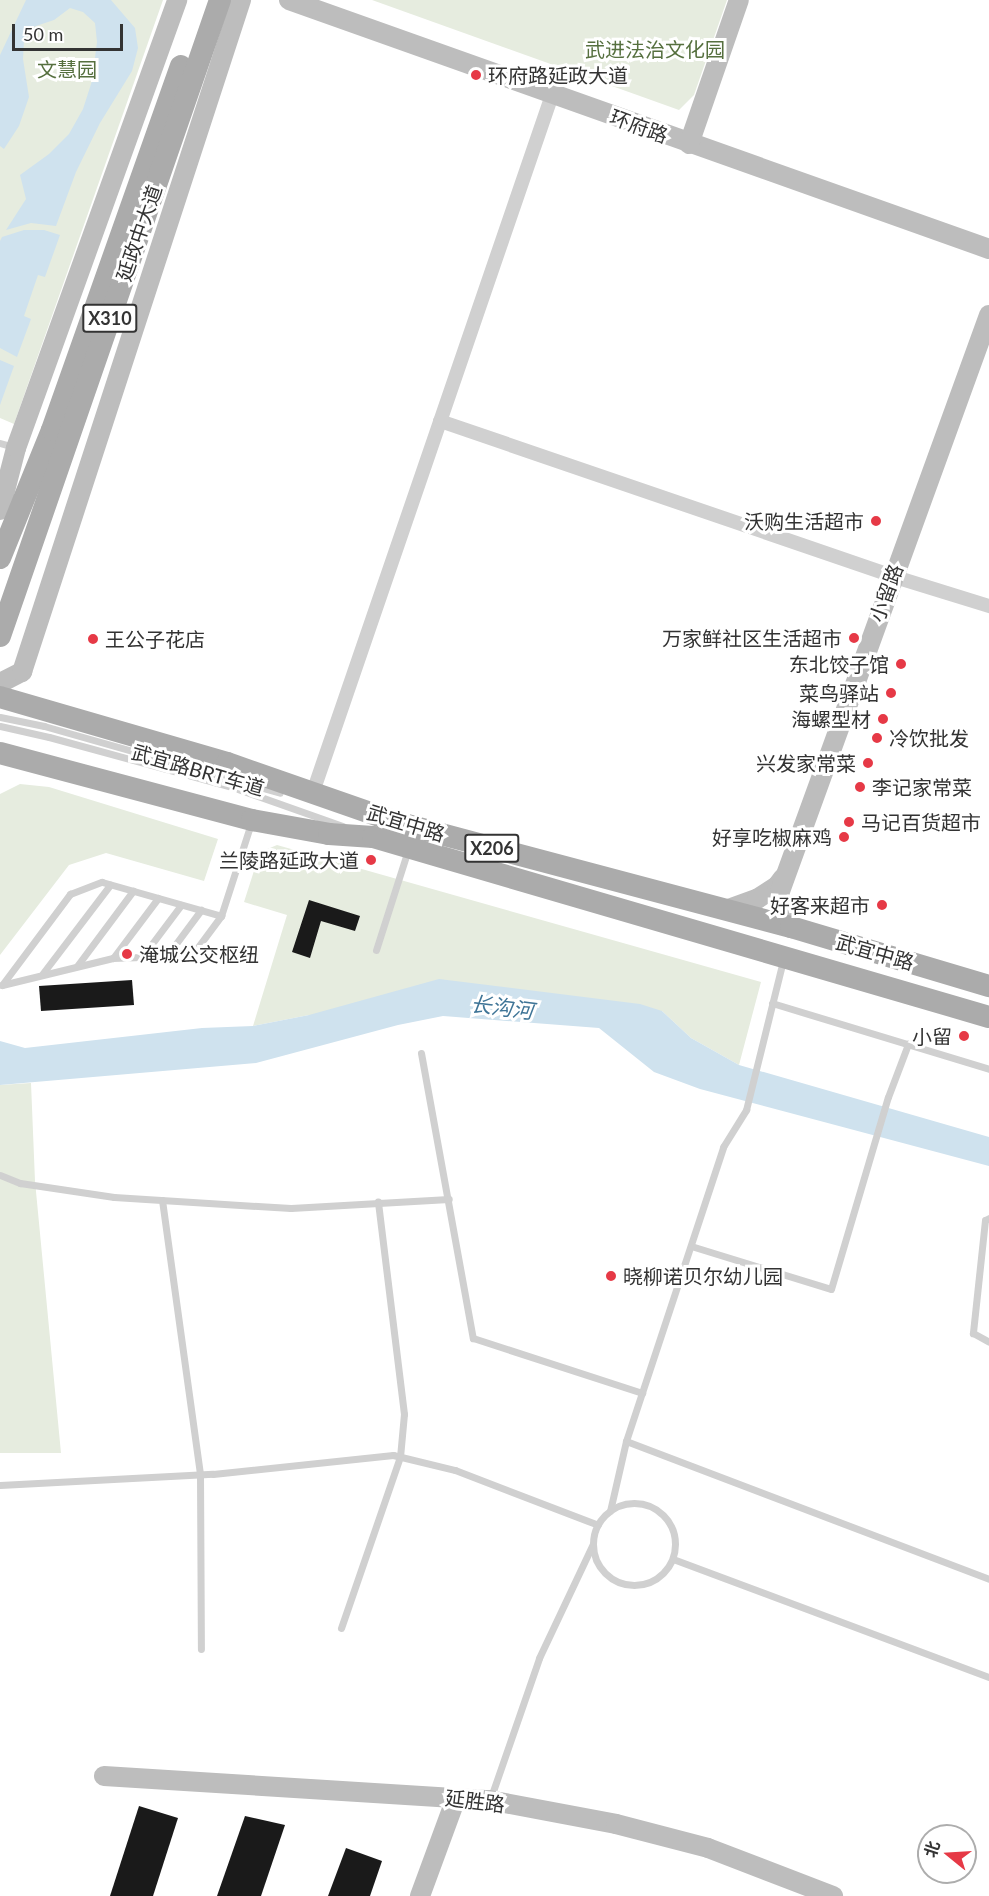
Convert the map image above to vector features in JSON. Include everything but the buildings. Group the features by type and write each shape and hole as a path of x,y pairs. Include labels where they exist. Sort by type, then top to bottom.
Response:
{"main road":[{"name":"延政中大道","path":"0,558 52,430 204,0"},
{"name":"延政中大道","path":"0,636 220,0"},
{"name":"武宜中路","path":"0,697 227,763 311,797 396,822 790,927 989,986"},
{"name":"武宜中路","path":"0,753 252,820 329,834 373,837 989,1017"}],"street":[{"path":"0,510 8,445 177,0"},
{"path":"0,683 22,672 240,0"},
{"name":"环府路","path":"289,0 989,249"},
{"path":"689,144 739,0"},
{"path":"311,797 552,95"},
{"name":"小留路","path":"790,927 781,911 779,894 892,576 989,315"},
{"path":"440,421 892,576 989,606"},
{"name":"小留路","path":"726,910 757,899 777,886 786,873"},
{"name":"延胜路","path":"104,1776 489,1800 616,1824 708,1848 833,1896"},
{"path":"420,1896 456,1798"}],"lane":[{"name":"武宜路BRT车道","path":"0,717 44,726 287,795"},
{"name":"武宜路BRT车道","path":"0,726 49,737 232,787 373,837"},
{"path":"1,985 43,973 113,958 186,956 195,951 221,916 252,820"},
{"path":"376,950 409,847"},
{"path":"1,985 70,894 102,882 221,916"},
{"path":"43,973 110,885"},
{"path":"77,966 133,891"},
{"path":"113,958 158,898"},
{"path":"142,957 181,905"},
{"path":"166,957 201,910"},
{"path":"489,1800 539,1658 593,1544 598,1526 610,1511 626,1441 723,1147 746,1110 784,957"},
{"path":"772,1003 989,1069"},
{"path":"691,1246 831,1289 888,1097 909,1044"},
{"path":"421,1053 473,1338 642,1393"},
{"path":"0,1175 21,1183 70,1192 291,1208 449,1199"},
{"path":"162,1200 200,1475 201,1649"},
{"path":"341,1628 400,1456 404,1414 378,1202"},
{"path":"989,1218 985,1220 973,1333 989,1342"},
{"path":"626,1441 989,1579"},
{"path":"0,1485 200,1475 393,1455 455,1470 598,1526"},
{"path":"593,1544 601,1568 621,1583 646,1584 667,1570 676,1546 674,1533 659,1511 648,1505 634,1503 610,1511"},
{"path":"673,1558 989,1677"}],"green space":[{"name":"文慧园","path":"0,0 163,0 14,424 0,418"},
{"name":"武进法治文化园","path":"372,0 727,0 694,95 679,110"},
{"path":"20,784 49,787 218,839 204,881 106,853 69,865 0,955 0,794"},
{"path":"277,845 761,982 739,1065 691,1038 662,1011 309,1015 253,1026 287,915 244,902 260,852"},
{"path":"31,1083 35,1181 61,1453 0,1453 0,1085"}],"water":[{"path":"26,0 111,0 135,28 138,48 132,71 100,123 76,172 56,226 31,223 6,230 26,199 20,175 49,154 69,134 83,109 92,81 97,42 95,23 83,12 70,8 54,20 33,27 24,40 23,59 29,97 19,126 4,149 0,146 0,55"},
{"path":"24,230 44,230 60,235 45,277 38,275 24,316 31,319 17,357 0,348 0,241 2,237"},
{"path":"0,360 14,366 0,405"},
{"name":"长沟河","path":"439,979 640,1004 662,1011 691,1038 739,1065 989,1137 989,1166 700,1089 654,1072 599,1028 443,1016 398,1025 256,1063 0,1085 0,1041 25,1048 202,1028 253,1026 309,1015"}],"place":[{"name":"环府路延政大道","path":"476,75"},
{"name":"沃购生活超市","path":"876,521"},
{"name":"万家鲜社区生活超市","path":"854,638"},
{"name":"王公子花店","path":"93,639"},
{"name":"东北饺子馆","path":"901,664"},
{"name":"菜鸟驿站","path":"891,693"},
{"name":"海螺型材","path":"883,719"},
{"name":"冷饮批发","path":"877,738"},
{"name":"兴发家常菜","path":"868,763"},
{"name":"李记家常菜","path":"860,787"},
{"name":"马记百货超市","path":"849,822"},
{"name":"好享吃椒麻鸡","path":"844,837"},
{"name":"兰陵路延政大道","path":"371,860"},
{"name":"好客来超市","path":"882,905"},
{"name":"淹城公交枢纽","path":"127,954"},
{"name":"小留","path":"964,1036"},
{"name":"晓柳诺贝尔幼儿园","path":"611,1276"}]}
